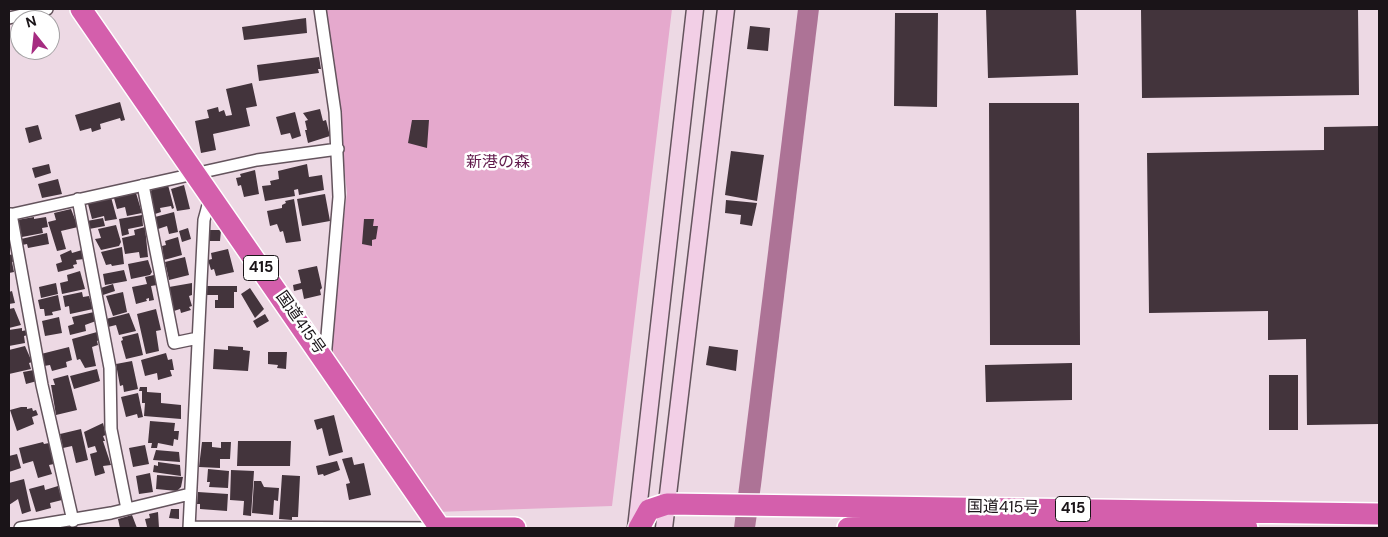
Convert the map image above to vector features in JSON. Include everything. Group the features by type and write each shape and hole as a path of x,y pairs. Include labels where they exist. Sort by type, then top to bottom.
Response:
{"highway":[{"name":"国道415号","path":"80,9 193,174 325,359 440,528"},
{"name":"国道415号","path":"637,528 649,510 667,504 1379,514"},
{"name":"国道415号","path":"848,528 952,526 1247,528"},
{"path":"440,528 515,528"}],"street":[{"path":"9,18 46,9"},
{"path":"320,9 336,112 339,197 325,359"},
{"path":"637,528 696,9"},
{"path":"664,528 726,9"},
{"path":"73,521 42,386 10,215 257,160 338,148"},
{"path":"143,185 174,343 198,338"},
{"path":"210,198 204,220 189,528 440,528"},
{"path":"78,199 110,368 111,429 127,509"},
{"path":"20,528 56,526 190,494"}],"green space":[{"name":"新港の森","path":"326,9 672,9 612,506 435,512 327,351 347,193"}],"shaded area":[{"path":"798,9 819,9 761,485 755,528 734,528"}],"building":[{"path":"986,9 1076,9 1078,75 988,78"},
{"path":"1141,9 1358,9 1359,95 1142,98"},
{"path":"895,13 938,13 937,107 894,106"},
{"path":"306,18 307,33 244,40 242,27"},
{"path":"750,26 770,28 768,51 747,49"},
{"path":"319,57 321,69 318,69 319,73 259,81 257,65"},
{"path":"252,83 257,106 246,108 250,126 213,134 216,150 201,153 195,121 209,118 207,110 218,107 219,112 224,110 226,116 232,115 226,89"},
{"path":"120,102 125,120 121,121 120,118 100,124 101,129 92,132 91,128 80,131 75,115"},
{"path":"989,103 1079,103 1080,345 990,345"},
{"path":"320,109 323,121 326,120 330,136 308,143 305,121 308,120 303,113"},
{"path":"295,112 301,136 292,139 290,133 281,135 276,117"},
{"path":"412,120 429,120 427,148 408,143"},
{"path":"38,125 42,139 29,143 25,128"},
{"path":"1379,126 1379,424 1307,425 1306,339 1268,340 1268,311 1149,313 1147,153 1324,150 1324,127"},
{"path":"731,151 764,155 757,201 725,195"},
{"path":"49,164 51,173 35,178 32,168"},
{"path":"307,164 309,177 322,175 324,190 299,195 298,189 294,190 295,196 265,201 262,186 271,185 270,181 279,179 278,171"},
{"path":"255,170 259,194 244,197 241,185 238,186 236,178 241,177 240,174"},
{"path":"58,179 62,194 42,198 38,184"},
{"path":"168,185 174,208 172,209 171,206 160,208 161,212 155,214 150,194 152,189"},
{"path":"184,185 190,209 177,211 171,189"},
{"path":"136,193 142,213 127,216 125,207 117,209 114,198"},
{"path":"325,194 330,221 302,226 297,199"},
{"path":"111,197 117,219 105,221 104,216 92,219 88,204"},
{"path":"294,199 301,241 286,243 283,231 280,232 277,224 270,226 267,211 282,208 282,205 286,203 285,201"},
{"path":"726,200 757,203 752,226 740,224 741,215 725,213"},
{"path":"71,209 78,227 61,231 66,249 57,251 48,222 56,220 54,213"},
{"path":"174,212 178,232 169,234 167,226 158,229 155,217"},
{"path":"142,215 143,226 128,229 129,234 122,236 119,219"},
{"path":"34,217 34,219 46,217 48,227 42,228 43,233 22,237 17,220"},
{"path":"103,218 105,226 89,229 87,221"},
{"path":"364,219 374,219 373,226 378,226 376,239 372,240 372,246 362,244"},
{"path":"116,225 121,242 119,246 101,250 95,239 101,238 98,229"},
{"path":"145,227 148,257 140,258 139,252 125,254 122,238 135,235 134,230"},
{"path":"188,228 191,239 182,242 179,231"},
{"path":"210,230 221,230 220,241 209,241"},
{"path":"47,233 49,244 28,248 27,244 22,245 21,239"},
{"path":"178,237 182,255 164,260 162,246 166,245 165,241"},
{"path":"122,247 124,264 106,265 101,252"},
{"path":"228,249 234,272 216,276 214,269 211,270 208,260 212,259 211,253"},
{"path":"71,250 72,253 82,250 84,259 76,260 77,264 73,265 74,268 58,272 56,264 62,262 60,255"},
{"path":"14,254 15,261 12,262 14,272 9,273 9,255"},
{"path":"185,257 189,275 169,280 165,262"},
{"path":"148,260 152,272 150,275 131,279 128,264"},
{"path":"317,266 322,288 320,290 321,295 304,299 302,289 294,291 293,285 301,283 298,270"},
{"path":"124,270 127,281 105,285 103,274"},
{"path":"80,271 85,289 62,294 60,283 68,281 67,275"},
{"path":"154,275 157,285 151,286 154,300 149,301 149,298 146,299 147,301 136,304 132,287 147,284 145,277"},
{"path":"56,283 58,294 41,298 39,287"},
{"path":"192,283 192,295 189,296 192,306 189,307 191,310 181,313 180,309 174,311 169,287"},
{"path":"113,284 115,291 103,295 101,288"},
{"path":"206,286 237,286 237,292 234,292 234,308 215,308 215,300 218,300 218,295 206,295"},
{"path":"250,288 264,309 255,318 241,294"},
{"path":"12,291 15,303 9,304 9,292"},
{"path":"82,292 83,297 89,296 93,309 70,314 69,306 65,307 63,296"},
{"path":"123,292 127,312 113,316 106,296"},
{"path":"58,295 61,310 52,312 53,315 45,316 44,309 40,309 38,300"},
{"path":"14,308 21,325 9,328 9,309"},
{"path":"156,309 161,330 156,331 159,351 146,354 137,314"},
{"path":"94,312 96,321 85,325 86,331 70,335 68,326 74,324 72,317"},
{"path":"129,313 136,331 119,335 116,325 108,327 106,319"},
{"path":"265,314 269,321 257,328 253,321"},
{"path":"59,317 62,333 45,336 42,321"},
{"path":"22,328 22,331 27,330 28,335 24,336 25,343 9,346 9,330"},
{"path":"97,332 98,345 92,347 96,366 85,368 80,359 77,360 72,339"},
{"path":"138,333 143,355 126,359 121,341 123,340 122,337"},
{"path":"25,346 32,362 29,363 31,369 9,374 9,350"},
{"path":"228,346 243,347 243,350 250,351 248,371 213,369 214,349 228,350"},
{"path":"709,346 738,350 736,371 706,365"},
{"path":"69,347 72,360 66,362 67,367 52,371 50,365 44,366 41,354"},
{"path":"268,352 287,352 286,369 277,368 278,365 268,364"},
{"path":"166,353 168,360 172,359 174,370 170,370 172,376 158,380 157,373 145,376 141,360"},
{"path":"132,361 138,389 124,392 123,385 120,386 116,364"},
{"path":"1072,363 1072,400 986,402 985,365"},
{"path":"97,369 100,381 74,389 70,376"},
{"path":"34,370 37,381 26,384 23,372"},
{"path":"68,375 77,410 56,415 51,385 55,385 53,379"},
{"path":"1269,375 1298,375 1298,430 1269,430"},
{"path":"140,387 147,387 147,392 161,393 161,403 181,405 181,419 144,416 145,403 142,403"},
{"path":"138,393 143,417 138,418 137,414 126,417 121,397"},
{"path":"21,407 32,408 33,411 36,410 38,415 32,417 34,424 17,431 10,410"},
{"path":"334,415 343,452 329,456 322,428 317,430 314,420"},
{"path":"150,421 175,423 174,431 179,431 178,440 174,439 173,446 158,443 157,448 151,448 152,443 148,443"},
{"path":"103,423 106,435 103,436 105,441 103,441 111,465 103,466 105,473 95,476 90,454 97,452 95,446 88,448 84,432"},
{"path":"81,429 88,460 76,463 72,446 63,448 60,434"},
{"path":"238,441 291,441 290,466 237,466"},
{"path":"43,442 44,444 49,443 54,464 49,465 52,474 38,478 33,461 23,464 19,448"},
{"path":"202,442 212,442 212,447 221,448 221,442 231,442 230,459 220,459 220,468 199,467"},
{"path":"145,445 149,464 133,467 129,448"},
{"path":"156,450 179,452 180,462 153,460"},
{"path":"17,454 21,468 9,472 9,456"},
{"path":"352,457 354,465 364,463 371,495 349,500 346,484 350,483 342,459"},
{"path":"337,461 340,470 324,476 323,474 318,475 316,466"},
{"path":"158,462 180,465 181,476 153,472 154,465 158,466"},
{"path":"208,469 229,471 228,488 209,487 210,482 207,482"},
{"path":"231,470 254,471 251,516 243,515 244,501 230,500"},
{"path":"150,473 153,492 139,494 136,476"},
{"path":"157,475 183,477 181,487 177,491 156,489"},
{"path":"282,475 300,476 298,517 292,517 292,520 279,519"},
{"path":"24,479 31,511 22,514 18,499 9,505 9,483"},
{"path":"254,481 261,481 264,487 279,488 278,501 274,500 273,515 252,513"},
{"path":"44,485 45,490 58,486 62,500 50,503 51,508 36,512 29,489"},
{"path":"198,492 228,494 227,511 200,509 200,504 197,504"},
{"path":"171,509 179,509 179,519 169,518"},
{"path":"158,512 159,528 144,528 147,527 145,519 150,518 149,514"},
{"path":"132,515 137,528 120,528 118,519"}]}
